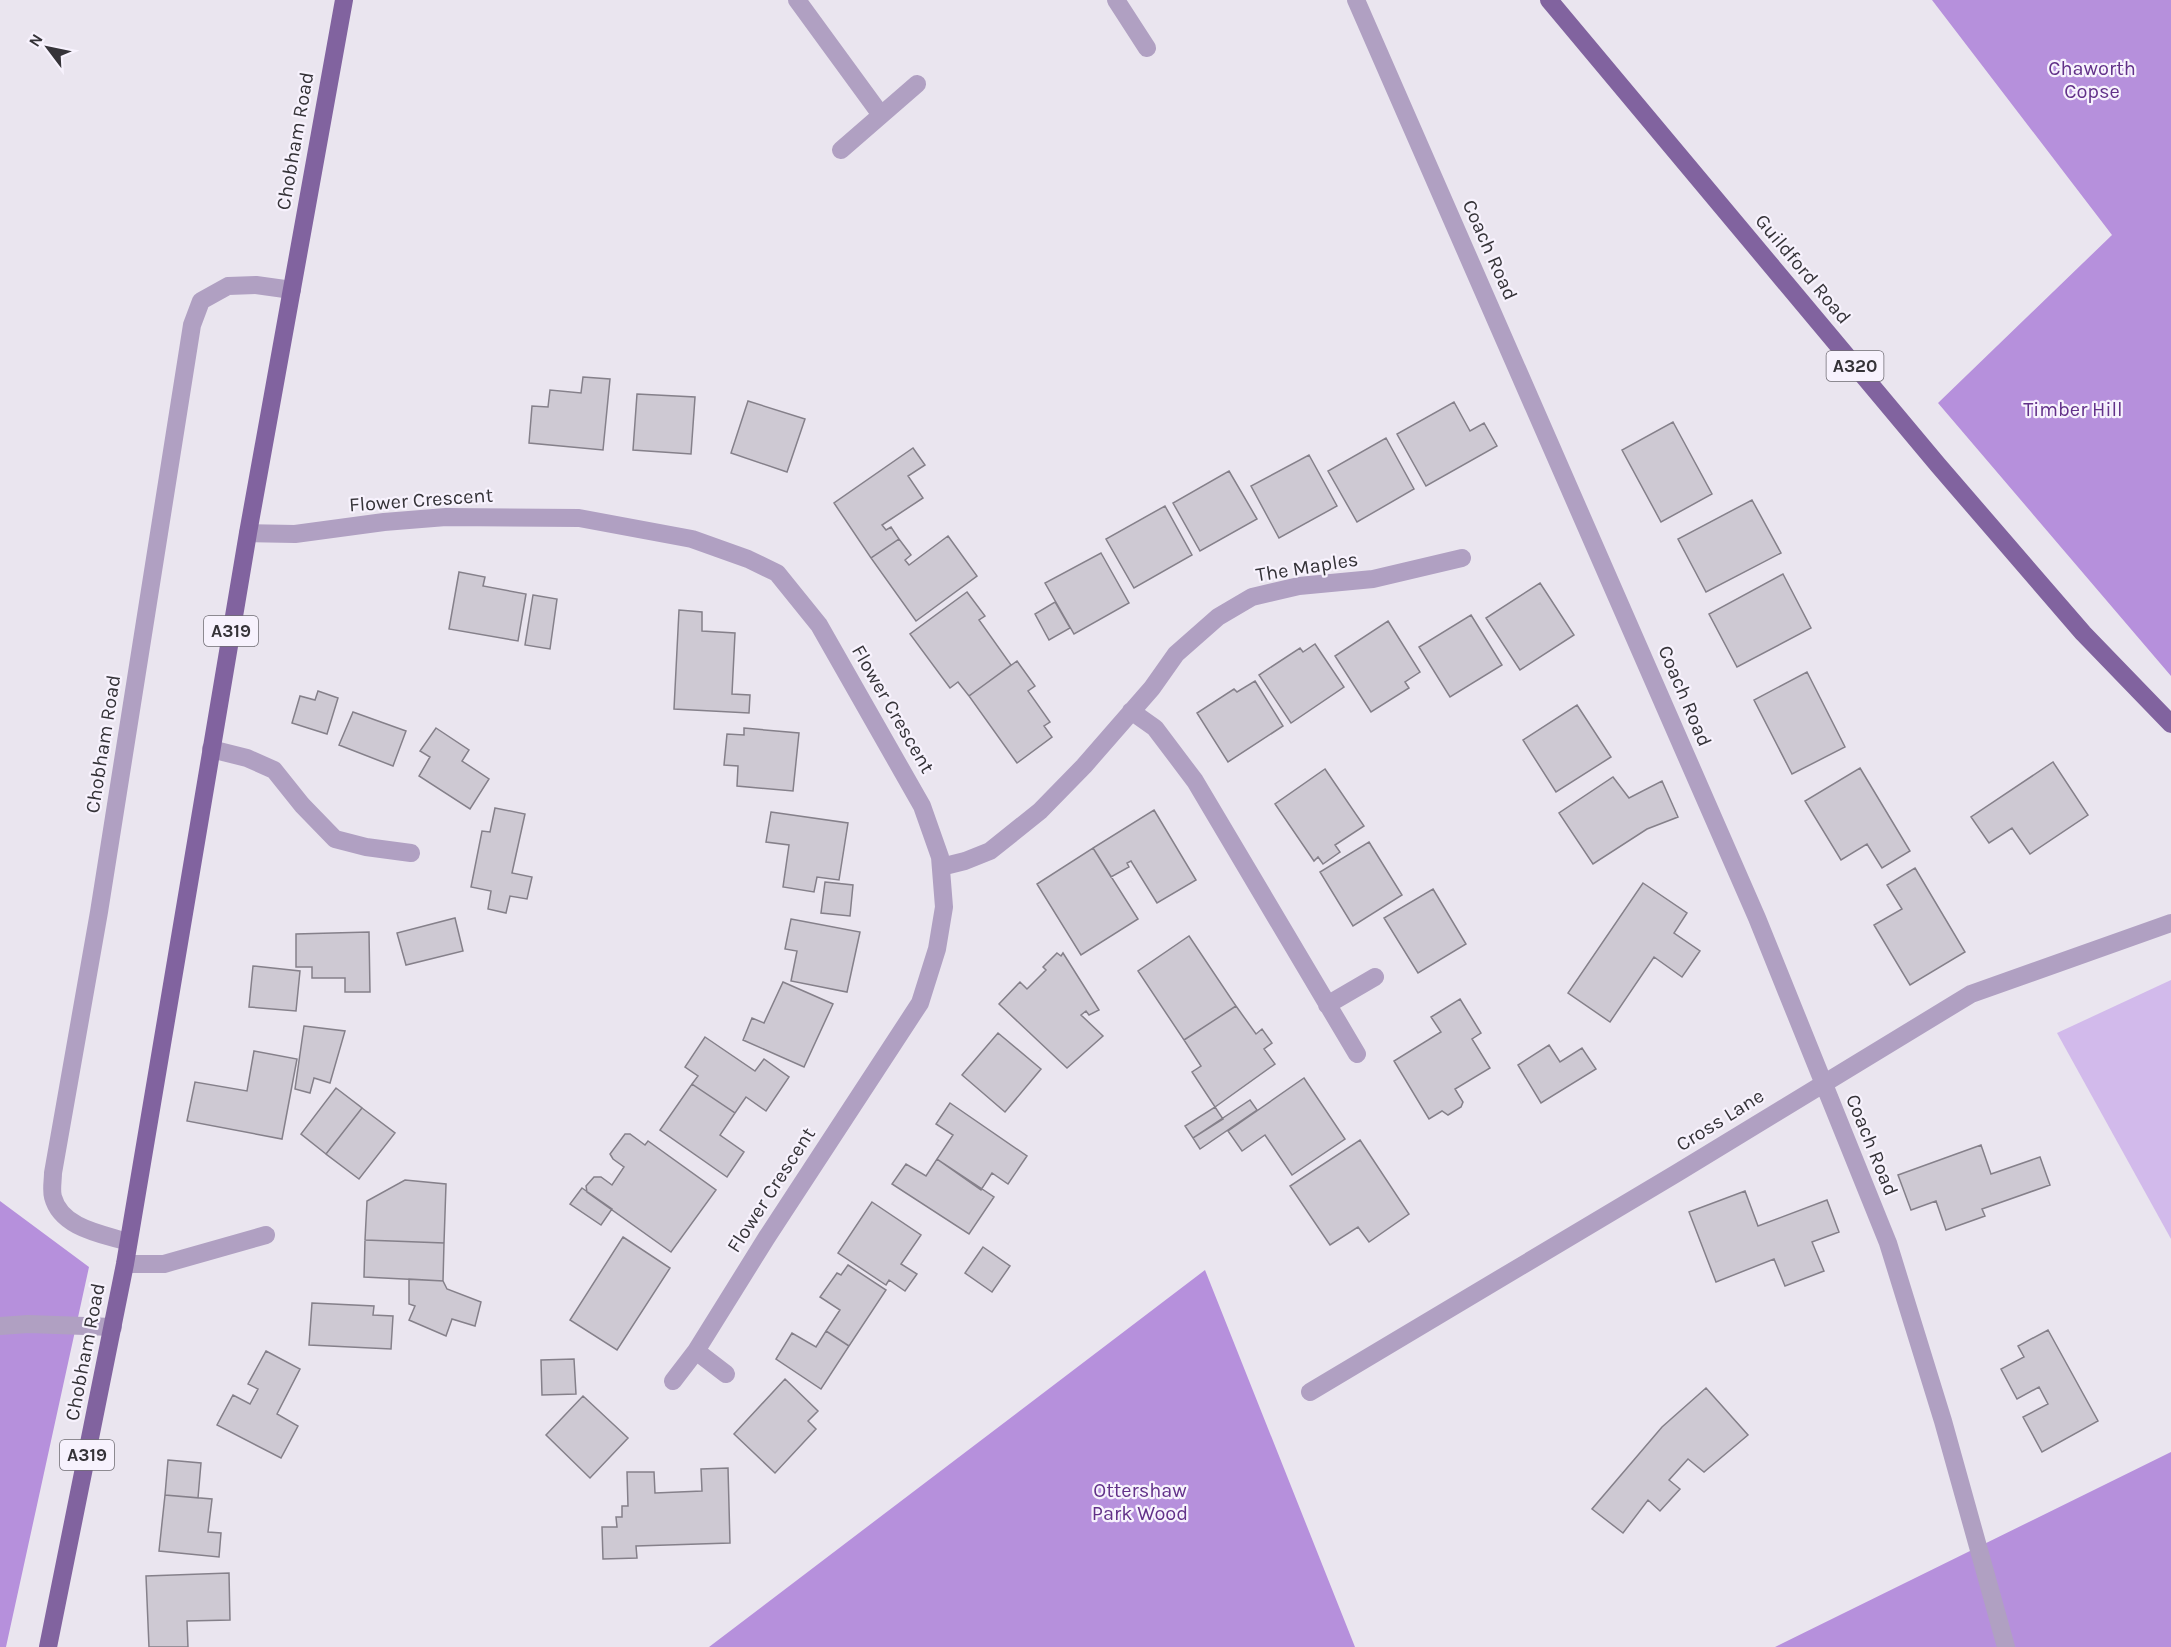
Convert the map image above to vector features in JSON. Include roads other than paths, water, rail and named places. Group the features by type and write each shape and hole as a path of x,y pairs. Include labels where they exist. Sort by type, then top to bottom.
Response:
{"main road":[{"name":"Chobham Road","path":"48,1647 125,1264 248,533 344,0"},
{"name":"Guildford Road","path":"1549,0 1946,474 2083,633 2171,724"}],"street":[{"path":"797,0 881,115"},
{"path":"1116,0 1147,48"},
{"name":"Coach Road","path":"1356,0 1752,907 1888,1244 1943,1421 2006,1647"},
{"path":"841,150 917,84"},
{"name":"Chobham Road","path":"128,1242 66,1220 53,1197 53,1173 100,901 192,325 201,301 228,286 256,285 291,290"},
{"name":"Flower Crescent","path":"248,533 295,534 384,522 446,517 579,518 692,539 748,559 777,573 819,625 922,806 940,858 944,906 937,949 920,1004 767,1237 696,1351 673,1381"},
{"name":"The Maples","path":"941,867 990,851 1040,811 1084,766 1152,688 1176,654 1218,617 1252,597 1299,586 1373,579 1462,558"},
{"path":"1131,711 1155,728 1195,781 1356,1054"},
{"path":"211,749 247,758 274,770 302,805 335,839 366,847 411,853"},
{"name":"Cross Lane","path":"1310,1392 1971,994 2171,923"},
{"path":"1327,1005 1376,977"},
{"path":"125,1264 164,1264 266,1234"},
{"path":"0,1326 28,1324 113,1327"},
{"path":"696,1351 726,1374"}],"park label":[{"name":"Chaworth Copse","path":"2092,80"},
{"name":"Timber Hill","path":"2073,409"},
{"name":"Ottershaw Park Wood","path":"1140,1502"}]}
